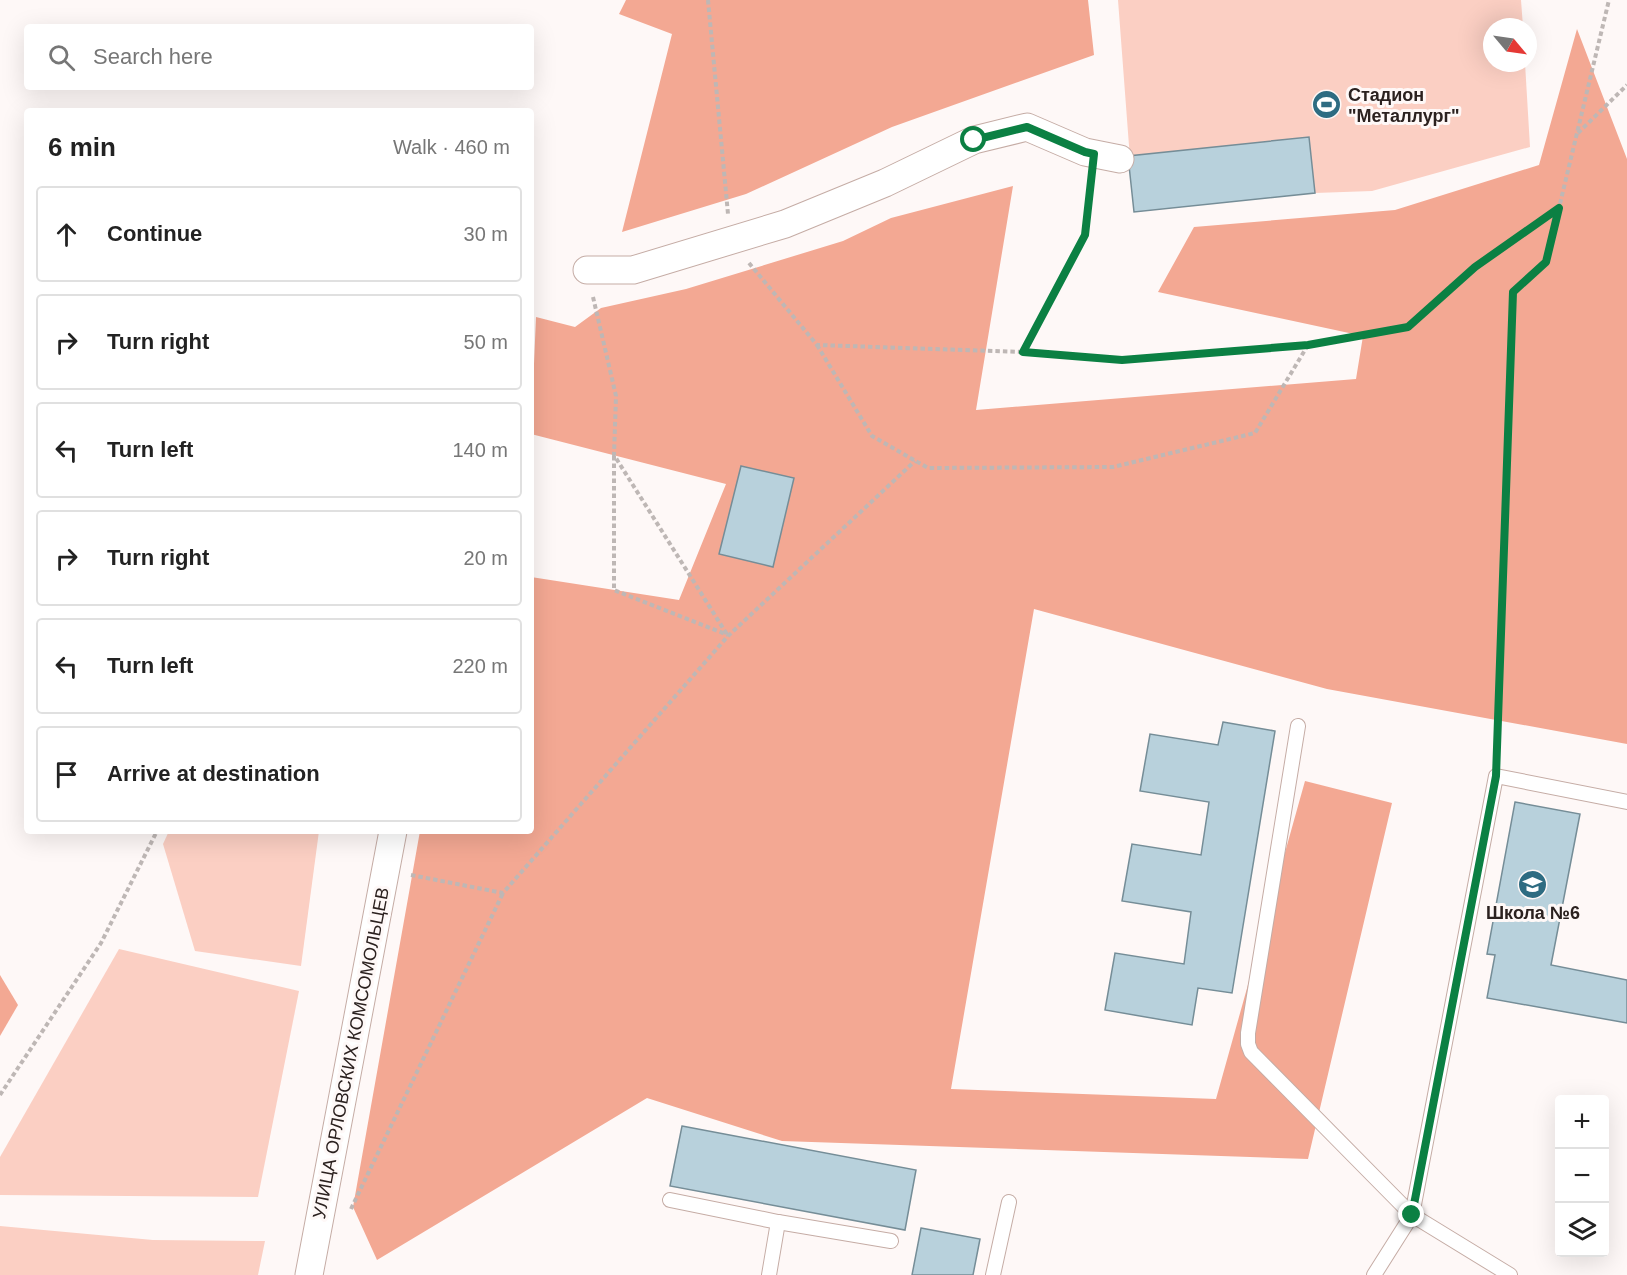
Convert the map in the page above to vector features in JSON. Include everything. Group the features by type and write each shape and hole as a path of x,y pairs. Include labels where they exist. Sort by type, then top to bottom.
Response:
{"street":[{"path":"587,270 633,270 785,224 885,183 974,140 1027,127 1085,152 1107,156"},
{"name":"УЛИЦА ОРЛОВСКИХ КОМСОМОЛЬЦЕВ","path":"309,1275 392,834"}],"lane":[{"path":"1298,726 1248,1044 1251,1052 1412,1215 1510,1275"},
{"path":"1374,1275 1412,1215 1496,776 1627,802"},
{"path":"670,1200 778,1222 891,1241"},
{"path":"993,1275 1009,1202"},
{"path":"769,1275 778,1222"}],"path":[{"path":"1496,776 1513,292 1546,262 1610,0"},
{"path":"1577,134 1627,85"},
{"path":"1107,156 1085,235 1023,352 1122,360 1308,345 1408,327 1475,267 1559,208"},
{"path":"587,270 616,396 614,590 728,636"},
{"path":"817,345 872,436 928,468 1113,467 1255,433 1308,345"},
{"path":"614,455 728,636"},
{"path":"350,1212 502,893 728,636 915,461"},
{"path":"0,1095 101,943 156,834"},
{"path":"386,870 502,893"}],"shaded area":[{"path":"626,0 1088,0 1094,55 892,127 746,194 622,232 672,34 619,14"},
{"name":"Стадион \"Металлург\"","path":"1118,0 1521,0 1522,18 1483,18 1483,72 1526,72 1530,147 1372,191 1315,193 1134,212"},
{"path":"1577,29 1627,159 1627,744 1327,689 1034,609 951,1089 1216,1099 1305,781 1392,803 1308,1159 782,1141 647,1098 377,1260 353,1207 419,834 534,834 534,577 679,600 726,484 534,435 536,317 575,327 601,308 686,289 843,241 891,218 1013,186 976,410 1356,379 1363,336 1158,292 1194,227 1395,210 1539,165"},
{"path":"168,834 319,834 301,966 195,951 163,844"},
{"path":"119,949 299,991 258,1197 0,1195 0,1157"},
{"path":"0,975 18,1005 0,1036"},
{"path":"0,1226 153,1240 265,1241 258,1275 0,1275"}],"building":[{"path":"1309,137 1315,193 1134,212 1128,156"},
{"path":"741,466 794,478 773,567 719,554"},
{"path":"1223,722 1275,731 1232,993 1198,988 1192,1025 1105,1010 1115,953 1184,964 1191,912 1122,901 1132,844 1201,855 1209,802 1140,791 1150,734 1218,745"},
{"name":"Школа №6","path":"1515,802 1580,814 1551,965 1627,980 1627,1023 1487,998 1495,955 1487,954"},
{"path":"682,1126 916,1170 905,1230 670,1186"},
{"path":"921,1228 980,1239 973,1275 912,1275"}],"place":[{"name":"Стадион \"Металлург\"","path":"1327,105"},
{"name":"Школа №6","path":"1533,884"}],"route":[{"path":"974,140 1027,127 1094,154 1085,235 1023,352 1122,360 1308,345 1408,327 1475,267 1559,208 1546,262 1513,292 1496,776 1412,1215"}]}
